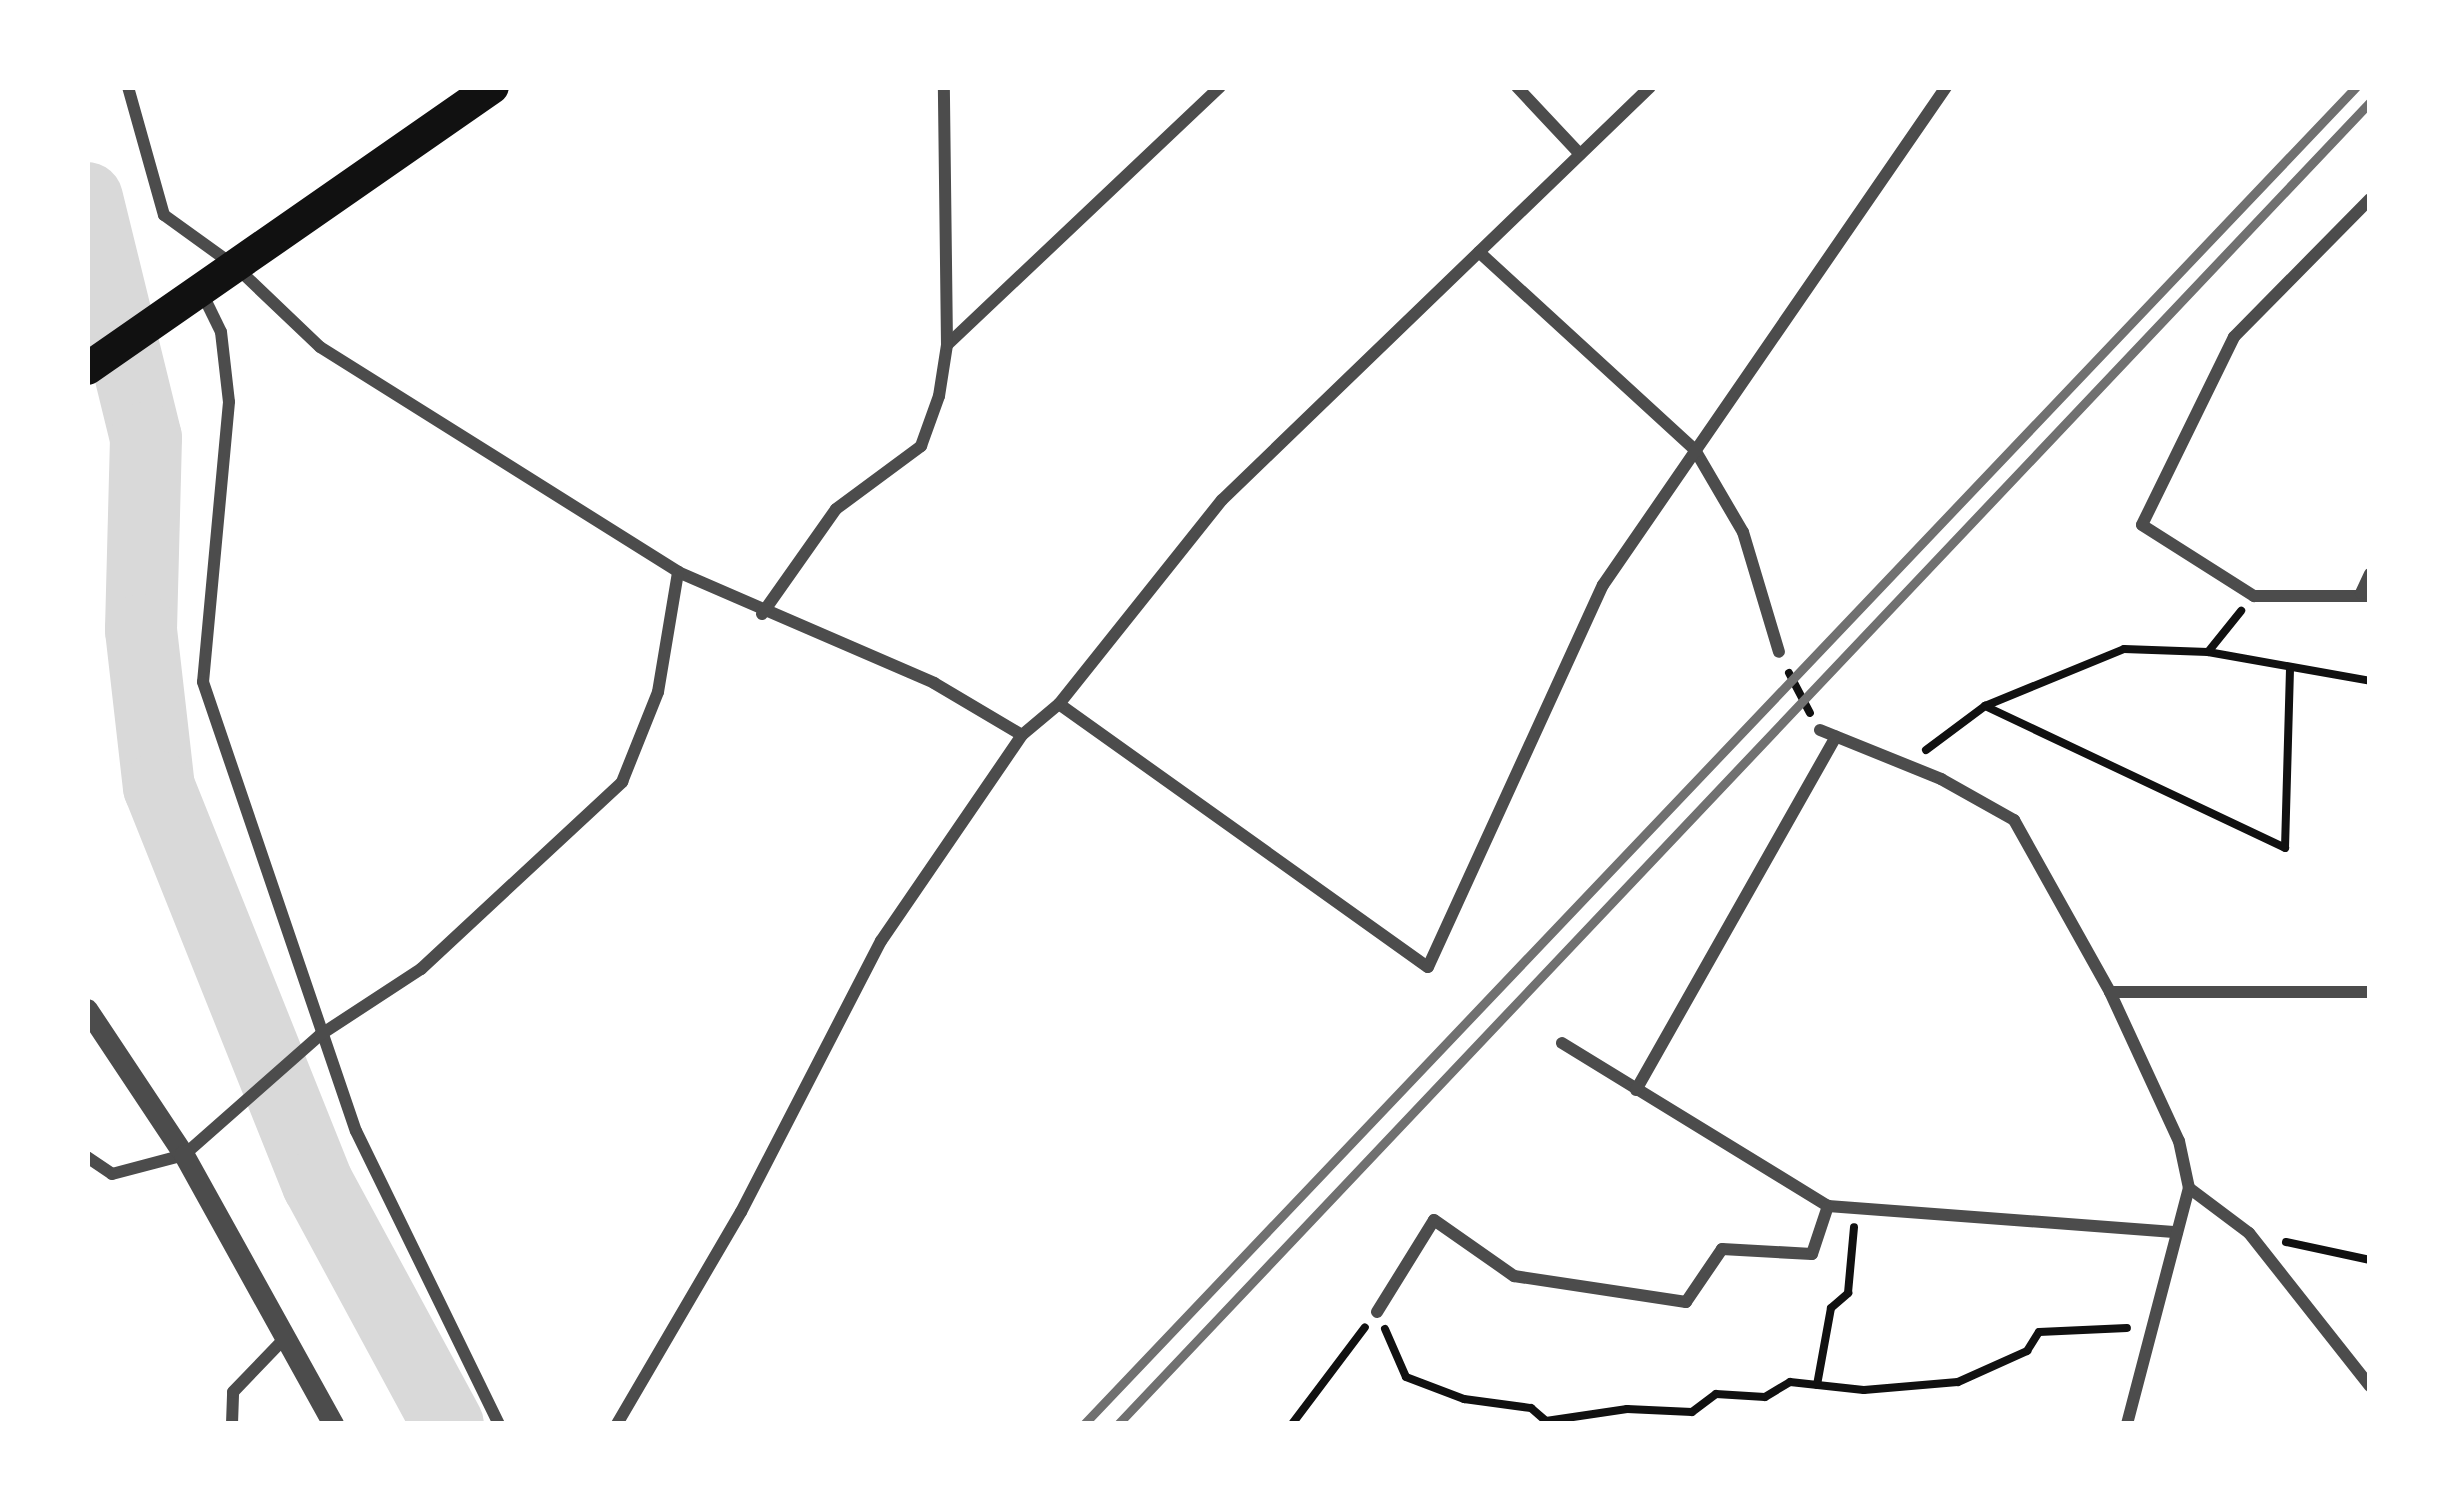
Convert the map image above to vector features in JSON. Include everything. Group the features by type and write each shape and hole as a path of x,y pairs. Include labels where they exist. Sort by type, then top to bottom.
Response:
{"highway":[{"path":"87,368 492,87"}],"street":[{"path":"128,87 164,215 236,267 320,347 678,572 762,614 934,683 1022,734"},
{"path":"762,614 836,509 921,446 947,345 944,87"},
{"path":"947,345 1220,87"},
{"path":"1516,87 1580,154"},
{"path":"617,1424 741,1212 881,941 1022,734 1058,704 1222,500 1650,87"},
{"path":"1058,704 1428,967 1603,585 1946,87"},
{"path":"2370,199 2234,338 2142,525 2254,596 2366,595 2370,574"},
{"path":"1479,252 1695,450 1743,532 1779,652"},
{"path":"201,292 221,332 229,402 203,682 356,1131 499,1424"},
{"path":"87,1157 112,1174 184,1155 320,1035 421,969 622,782 658,692 678,572"},
{"path":"1820,730 1906,765 2014,820 2110,992 2179,1141 2189,1188 2127,1424"},
{"path":"1636,1090 1836,737"},
{"path":"2110,992 2370,992"},
{"path":"87,1009 184,1155 332,1424"},
{"path":"1562,1043 1828,1206 2177,1232"},
{"path":"2189,1188 2249,1234 2370,1386"},
{"path":"1377,1312 1434,1220 1514,1276 1686,1302 1722,1249 1812,1254 1828,1206"},
{"path":"232,1424 233,1392 284,1339"}],"path":[{"path":"2208,652 2254,596"},
{"path":"1906,765 1985,706 2124,649 2208,652 2370,681"},
{"path":"1779,652 1820,730"},
{"path":"1985,706 2285,848 2290,667"},
{"path":"1817,1385 1832,1308 1848,1293 1856,1208"},
{"path":"2249,1234 2370,1260"},
{"path":"1292,1424 1377,1312 1406,1377 1464,1399 1531,1408 1546,1421 1627,1409 1692,1412 1716,1394 1765,1397 1790,1382 1864,1390 1958,1382 2027,1351 2039,1333 2152,1327"}],"waterway":[{"path":"87,198 146,438 141,630 159,787 318,1184 448,1424"}],"railway":[{"path":"1084,1424 2356,87"},
{"path":"1118,1424 2370,102"}]}
